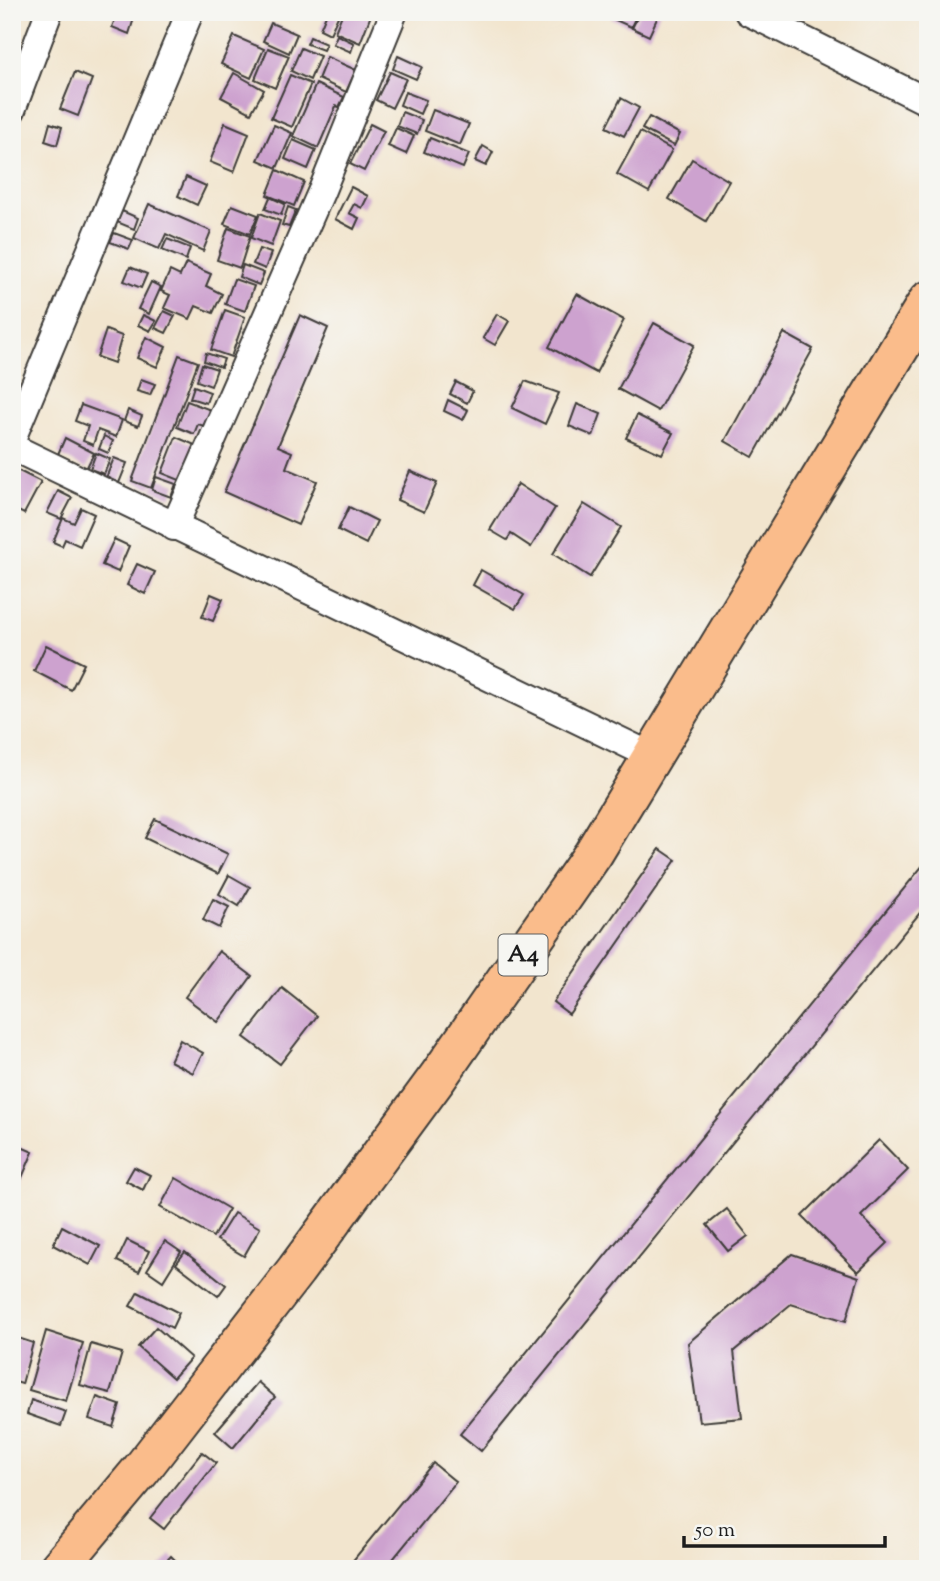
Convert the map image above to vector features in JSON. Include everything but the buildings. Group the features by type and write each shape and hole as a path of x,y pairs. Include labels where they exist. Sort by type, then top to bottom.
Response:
{"highway":[{"name":"A4","path":"58,1569 141,1470 367,1174 593,854 928,301"}],"street":[{"path":"12,110 49,12"},
{"path":"12,439 190,12"},
{"path":"174,527 322,190 394,12"},
{"path":"748,12 928,102"},
{"path":"12,447 654,757"}]}
